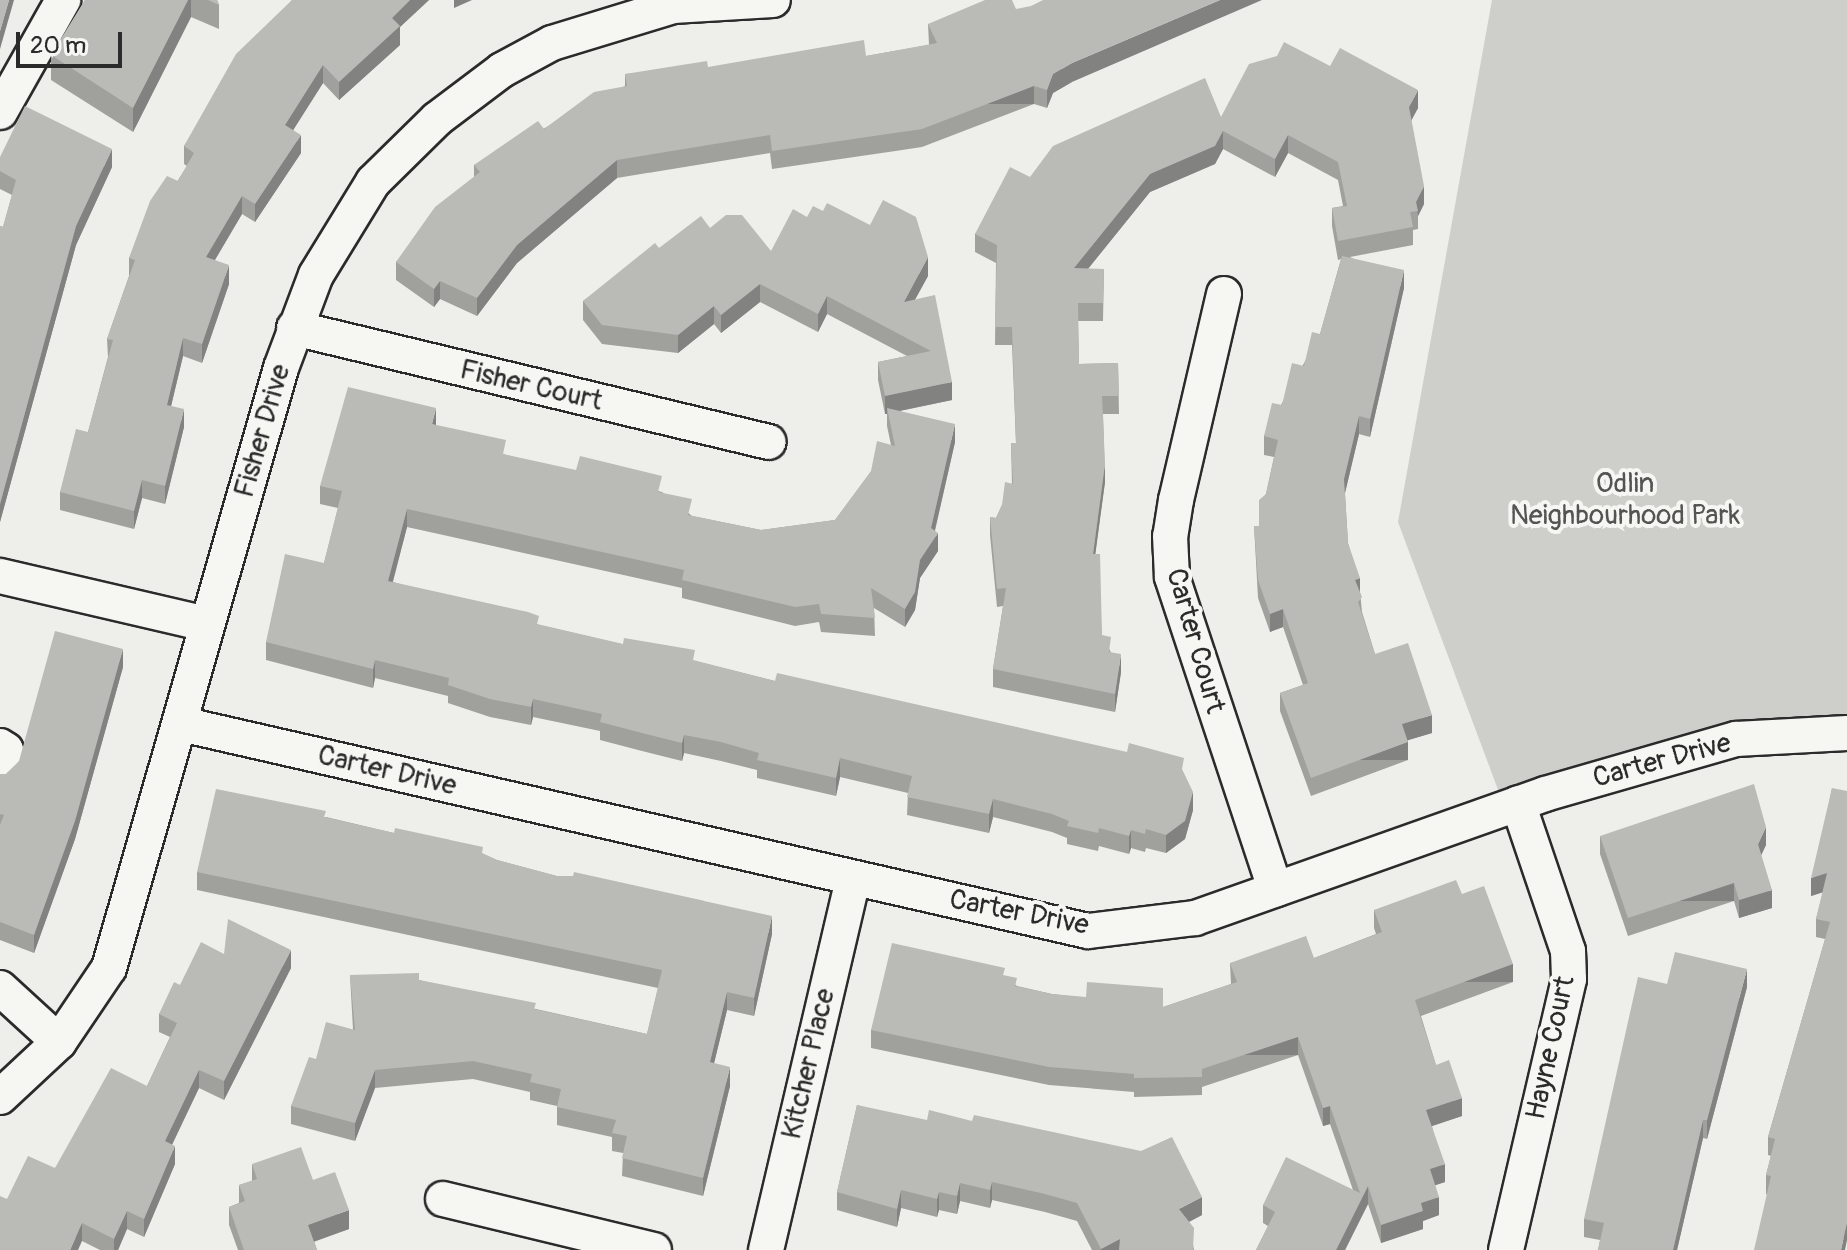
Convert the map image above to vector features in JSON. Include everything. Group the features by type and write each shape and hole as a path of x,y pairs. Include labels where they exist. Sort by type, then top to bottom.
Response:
{"street":[{"path":"0,111 63,0"},
{"name":"Fisher Drive","path":"0,1097 59,1042 109,968 294,328 316,275 373,182 437,119 502,70 552,43 615,20 673,6 773,0"},
{"name":"Carter Court","path":"1224,294 1176,500 1170,536 1172,577 1275,889"},
{"name":"Fisher Court","path":"294,328 768,442"},
{"path":"0,576 207,624"},
{"name":"Carter Drive","path":"181,724 1088,931 1195,918 1518,803 1736,739 1847,733"},
{"path":"0,746 6,750 0,773"},
{"name":"Hayne Court","path":"1506,1250 1569,979 1568,951 1518,803"},
{"name":"Kitcher Place","path":"766,1250 853,878"},
{"path":"0,988 59,1042"},
{"path":"443,1199 654,1250"}],"green space":[{"name":"Odlin Neighbourhood Park","path":"1492,0 1847,0 1847,722 1500,795 1398,522"}],"building":[{"path":"0,0 9,0 0,31"},
{"path":"85,0 188,0 133,108 51,55"},
{"path":"292,0 410,0 392,18 400,26 339,82 323,65 285,125 301,135 255,204 242,196 206,257 229,265 202,344 183,338 167,405 184,409 165,486 142,480 134,511 60,492 76,429 88,432 113,340 107,339 135,260 129,258 150,201 167,176 178,181 194,153 184,146 236,54"},
{"path":"985,0 1012,0 1016,9 1043,0 1220,0 1072,63 1053,74 1047,90 1034,86 922,129 772,151 770,135 617,160 517,245 477,298 440,281 434,289 396,262 435,207 480,172 474,165 538,121 544,129 594,92 627,86 625,74 707,61 708,67 864,40 866,56 937,43 928,24"},
{"path":"1284,42 1330,66 1340,48 1418,90 1409,107 1424,186 1416,202 1418,211 1410,212 1413,227 1338,241 1332,208 1347,206 1338,162 1288,135 1275,159 1223,131 1215,146 1150,174 1074,268 1104,269 1103,303 1078,303 1079,364 1118,363 1119,396 1102,396 1105,464 1093,554 1100,554 1102,635 1111,637 1109,652 1121,654 1115,694 993,669 1006,588 997,589 990,517 996,518 1002,505 1005,482 1013,484 1011,443 1016,443 1012,327 995,327 997,245 975,234 1010,167 1030,177 1053,146 1205,78 1221,117 1249,64 1277,56"},
{"path":"25,106 112,149 76,226 0,504 0,226 3,227 16,180 0,171 0,157"},
{"path":"883,200 916,217 928,257 904,302 935,295 952,382 885,396 878,362 931,351 827,296 818,314 760,284 721,315 714,306 678,335 602,325 583,301 655,243 659,248 701,216 710,228 726,215 742,215 771,251 793,209 807,217 813,206 823,211 827,203 870,225"},
{"path":"1342,256 1404,270 1370,419 1359,416 1344,479 1348,543 1360,578 1355,580 1362,597 1358,602 1375,654 1408,643 1432,715 1402,724 1408,742 1311,778 1280,693 1308,683 1283,609 1270,614 1258,580 1254,526 1259,526 1259,500 1266,494 1278,440 1264,436 1272,403 1282,405 1292,363 1304,366 1312,332 1320,334"},
{"path":"348,387 436,408 432,424 506,440 503,454 576,470 580,456 662,476 658,492 692,499 688,515 761,530 835,520 871,471 877,441 895,446 887,408 955,424 931,528 938,533 920,560 915,592 905,609 871,588 875,618 821,614 819,604 795,607 682,580 684,570 407,509 388,581 528,612 539,616 537,624 623,644 624,638 695,650 693,660 775,681 777,673 1127,752 1129,743 1184,758 1182,769 1193,792 1185,821 1166,835 1146,829 1145,834 1131,830 1129,836 1099,828 1098,833 1067,826 1069,821 1052,814 993,799 989,814 907,797 912,776 840,758 836,778 757,760 759,753 721,742 684,735 682,743 600,722 602,714 533,699 531,707 490,699 448,685 449,678 375,660 373,669 266,642 285,554 324,563 342,491 320,486"},
{"path":"55,631 123,649 75,821 34,935 0,922 0,825 4,815 0,814 0,774 6,774 19,761"},
{"path":"1754,784 1766,827 1758,844 1772,890 1739,900 1734,883 1628,918 1600,836"},
{"path":"1832,788 1847,791 1847,1222 1841,1250 1754,1250 1771,1176 1766,1175 1775,1139 1768,1137 1830,922 1816,919 1827,873 1811,878"},
{"path":"216,789 326,811 324,817 394,833 395,828 483,847 482,853 497,860 557,876 573,876 574,872 772,916 754,998 727,992 710,1062 730,1067 703,1178 622,1158 627,1136 612,1133 616,1120 557,1107 561,1089 530,1082 532,1074 473,1061 375,1070 355,1123 291,1106 309,1057 316,1059 326,1022 355,1030 350,975 419,973 419,980 536,1003 534,1009 647,1034 662,970 197,872"},
{"path":"1456,880 1462,894 1484,886 1513,964 1415,1000 1436,1065 1449,1060 1462,1098 1426,1110 1445,1164 1430,1169 1439,1197 1421,1203 1423,1211 1381,1225 1368,1186 1336,1250 1256,1250 1275,1212 1263,1205 1286,1157 1360,1193 1330,1106 1323,1108 1298,1037 1202,1069 1202,1077 1134,1078 1134,1074 1049,1067 871,1030 892,943 1005,968 1003,975 1017,978 1015,986 1052,994 1086,997 1087,982 1163,988 1163,1007 1237,982 1230,963 1306,936 1314,958 1382,932 1374,910"},
{"path":"228,919 291,950 224,1081 199,1070 165,1141 175,1146 144,1219 127,1211 114,1239 82,1223 70,1250 0,1250 0,1196 7,1199 28,1156 55,1168 111,1068 147,1086 177,1023 159,1014 174,982 180,985 201,942 224,954"},
{"path":"1675,952 1747,969 1707,1120 1703,1120 1673,1250 1598,1250 1604,1223 1584,1219 1638,977 1667,984"},
{"path":"857,1105 927,1120 929,1110 972,1121 974,1115 1141,1151 1172,1137 1202,1197 1179,1209 1194,1228 1193,1250 1119,1250 1120,1239 1101,1249 1077,1203 992,1182 990,1190 960,1183 957,1196 939,1192 937,1199 901,1190 897,1209 837,1192"},
{"path":"301,1147 313,1180 335,1172 349,1210 308,1225 317,1250 244,1250 229,1207 245,1201 239,1185 257,1179 252,1164"}]}
